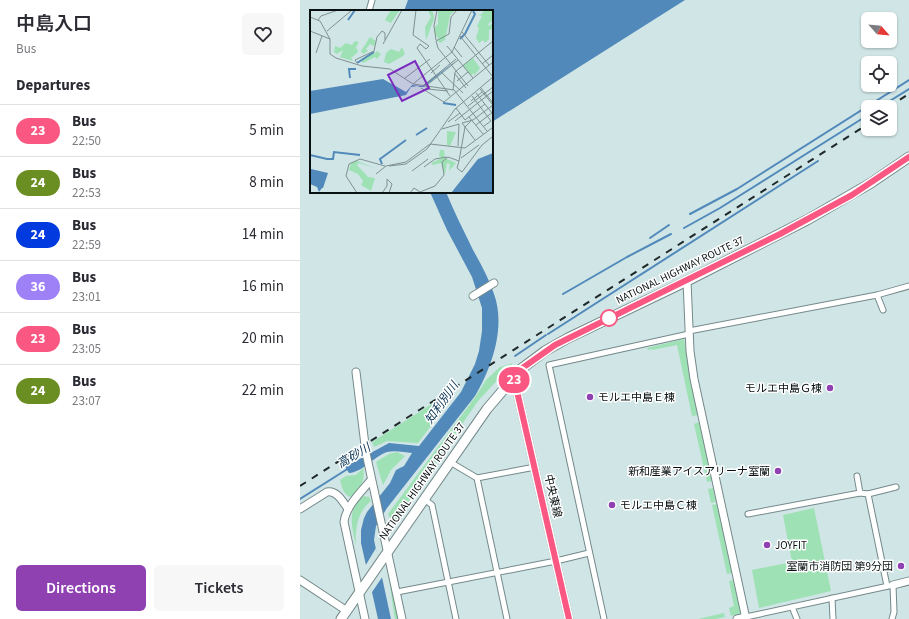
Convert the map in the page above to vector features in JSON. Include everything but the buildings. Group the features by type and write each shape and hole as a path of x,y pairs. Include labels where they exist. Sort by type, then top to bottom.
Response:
{"highway":[{"name":"NATIONAL HIGHWAY ROUTE 37","path":"344,615 487,409 521,369 555,345 818,214 871,183 909,157"}],"street":[{"path":"369,10 372,0"},
{"path":"686,281 694,379 746,618"},
{"path":"473,296 494,283"},
{"path":"604,619 548,365 689,332 877,295 909,286"},
{"path":"877,295 883,310"},
{"path":"356,372 368,465 402,619"},
{"name":"中央東線","path":"514,378 569,619"},
{"path":"450,462 476,478 535,467"},
{"path":"857,476 860,492"},
{"path":"476,478 507,619"},
{"path":"365,619 344,522 348,509 371,480"},
{"path":"748,514 860,492 868,494 896,487"},
{"path":"300,509 331,491 336,493 348,509"},
{"path":"868,494 890,586 894,612 892,619"},
{"path":"424,499 432,505 456,619"},
{"path":"397,592 497,573 589,553"},
{"path":"300,580 344,615"},
{"path":"737,619 909,581"},
{"path":"832,598 832,619"},
{"path":"792,607 797,619"}],"green space":[{"path":"684,339 691,385 698,415 692,416 677,345 652,350 648,350 647,348"},
{"path":"513,363 478,401 393,524 388,514 476,396 486,380 500,367"},
{"path":"455,394 418,443 387,441 374,447 372,442 446,395"},
{"path":"699,422 712,481 707,482 694,424"},
{"path":"397,452 405,456 391,470 383,485 376,462 389,454"},
{"path":"363,468 364,476 360,488 351,497 348,496 343,490 340,480 346,476 356,475"},
{"path":"713,488 716,502 711,503 708,489"},
{"path":"364,496 369,497 371,501 366,505 358,521 356,546 352,519 358,501"},
{"path":"717,504 732,573 727,574 712,505"},
{"path":"814,508 831,591 759,608 752,570 792,562 783,515"},
{"path":"388,572 399,619 395,619"},
{"path":"733,580 741,613 731,616 729,608 734,606 729,581"},
{"path":"724,613 725,617 715,619 698,619"}],"water":[{"path":"408,0 685,0 493,121 493,10 404,10"},
{"path":"430,193 446,193 485,272 492,288 497,307 498,333 492,360 475,396 387,508 376,526 374,540 391,619 378,619 361,543 361,530 367,512 390,483 396,470 404,466 412,453 390,451 382,454 354,472 349,473 345,467 389,443 419,446 461,392 475,364 479,351 482,331 482,308 472,277 447,230"}],"pier":[{"path":"376,548 383,576 370,595 364,568"}],"waterway":[{"path":"690,214 737,189 909,80"},
{"path":"891,100 909,89"},
{"path":"684,228 720,208 861,119"},
{"path":"548,334 818,161"},
{"path":"650,238 669,225"},
{"path":"563,294 627,257 671,234"},
{"path":"515,356 546,335"},
{"name":"高砂川","path":"300,499 349,468"}],"railway":[{"path":"897,101 909,94"},
{"path":"300,486 861,128"}],"bus line":[{"name":"23","path":"569,619 514,378 521,369 555,345 818,214 852,195 909,157"}],"place":[{"name":"モルエ中島Ｇ棟","path":"830,388"},
{"name":"モルエ中島Ｅ棟","path":"590,397"},
{"name":"新和産業アイスアリーナ室蘭","path":"778,471"},
{"name":"モルエ中島Ｃ棟","path":"612,505"},
{"name":"JOYFIT","path":"767,545"},
{"name":"室蘭市消防団 第9分団","path":"901,566"}],"water label":[{"name":"知利別川","path":"442,403"}]}
